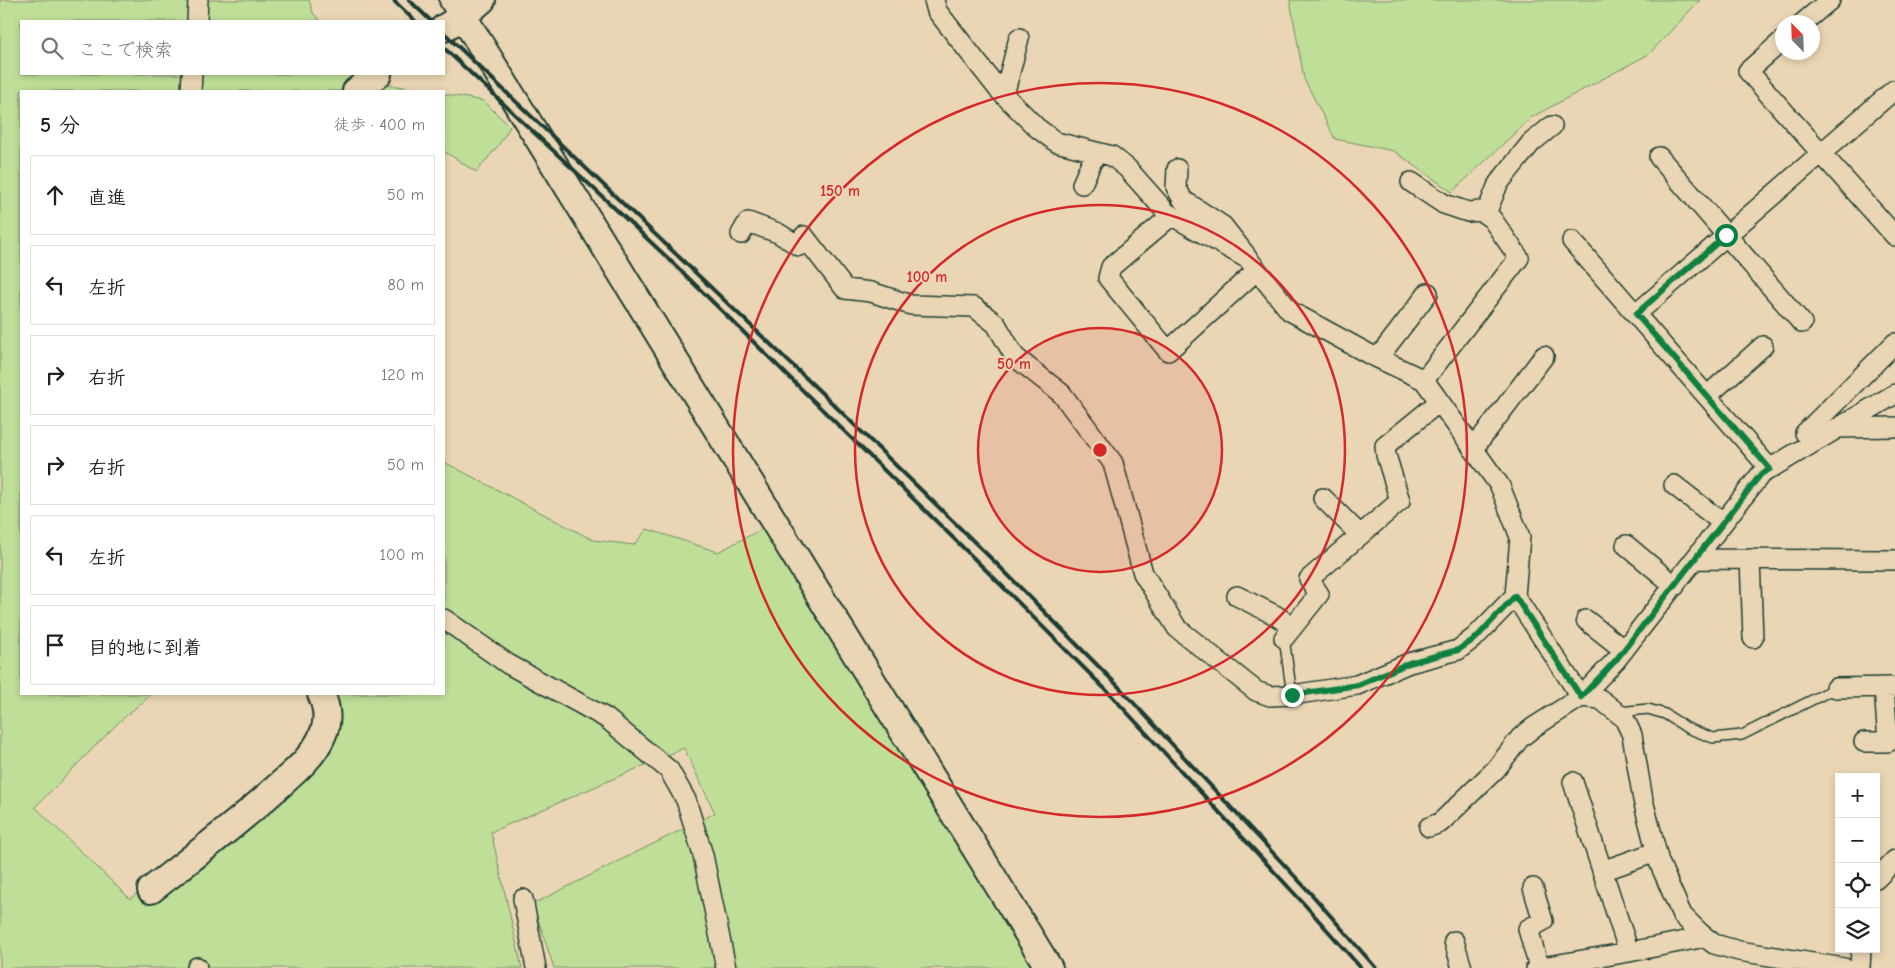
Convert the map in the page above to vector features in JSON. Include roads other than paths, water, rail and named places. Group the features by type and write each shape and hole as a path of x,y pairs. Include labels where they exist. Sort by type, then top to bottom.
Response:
{"street":[{"path":"196,20 198,0"},
{"path":"934,0 937,11 1004,95 1036,127 1056,142 1112,156 1127,168 1167,213 1253,265"},
{"path":"1812,15 1830,0"},
{"path":"461,11 1049,968"},
{"path":"1004,95 1019,38"},
{"path":"1775,47 1748,71 1895,236"},
{"path":"191,90 192,75"},
{"path":"357,90 377,75"},
{"path":"1636,314 1894,90"},
{"path":"1486,214 1498,184 1531,143 1552,126"},
{"path":"1082,184 1096,152"},
{"path":"1659,157 1802,323"},
{"path":"1177,169 1176,186 1184,200 1223,226 1290,311 1424,380 1500,486 1520,537 1515,596 1581,697"},
{"path":"1412,182 1444,204 1468,212 1481,211 1492,218 1519,258 1424,380"},
{"path":"1171,216 1111,267 1108,278 1168,351 1253,265"},
{"path":"741,234 748,222 778,233 799,246 804,236 846,290 871,292 911,305 974,307 996,324 1015,357 1062,394 1113,463 1143,572 1177,628 1256,691 1270,696 1292,695 1358,685 1409,663 1458,650 1476,638 1515,596"},
{"path":"1572,241 1770,469"},
{"path":"1378,358 1428,293"},
{"path":"1429,827 1440,824 1496,769 1520,738 1534,726 1581,697 1624,650 1761,474 1770,469 1895,342"},
{"path":"1707,396 1764,346"},
{"path":"1473,450 1544,356"},
{"path":"1836,428 1895,394"},
{"path":"1237,596 1275,615 1288,633 1319,594 1308,579 1400,501 1385,446 1439,402"},
{"path":"1802,436 1836,428 1895,427"},
{"path":"1674,484 1723,523"},
{"path":"1323,498 1360,535"},
{"path":"1626,544 1675,586"},
{"path":"1696,559 1895,560"},
{"path":"1750,559 1753,638"},
{"path":"445,620 508,664 606,718 669,770 686,800 703,855 726,968"},
{"path":"1586,620 1624,650"},
{"path":"1836,688 1890,687 1891,743 1864,742"},
{"path":"152,890 246,815 296,771 323,736 327,723 326,710 321,695"},
{"path":"1581,697 1600,699 1624,718 1632,736 1643,800 1656,852 1682,915 1705,937 1736,960 1844,968"},
{"path":"1572,782 1629,952"},
{"path":"1602,871 1656,852"},
{"path":"1880,875 1895,860"},
{"path":"1533,888 1543,921 1528,929 1538,968 1705,937"},
{"path":"523,899 536,968"},
{"path":"1454,940 1462,968"},
{"path":"1860,968 1861,953"}],"lane":[{"path":"1288,633 1292,695"},
{"path":"1616,712 1648,709 1665,714 1687,728 1713,738 1742,735 1836,688"}],"railway":[{"path":"393,0 414,20"},
{"path":"409,0 430,20"},
{"path":"445,34 828,399 1003,570 1118,686 1315,898 1376,968"},
{"path":"445,49 672,262 1110,694 1361,968"}]}
